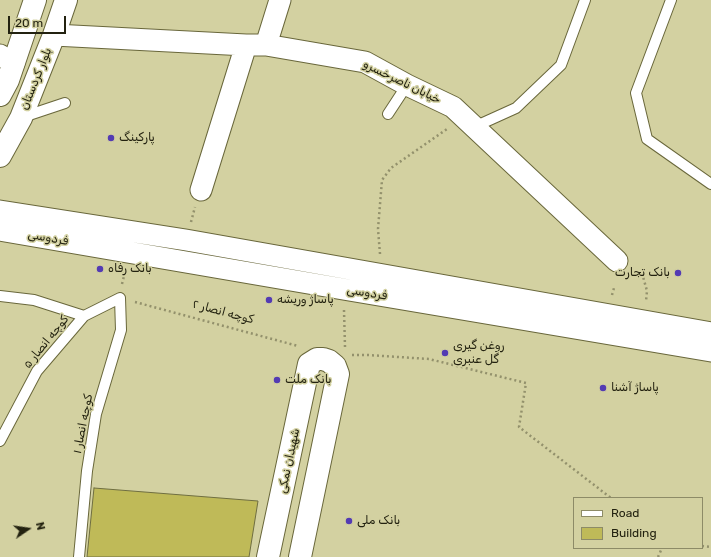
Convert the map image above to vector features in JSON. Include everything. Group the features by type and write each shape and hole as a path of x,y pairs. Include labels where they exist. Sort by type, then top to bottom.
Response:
{"main road":[{"path":"0,94 8,80 7,59 35,0"},
{"name":"بلوار کردستان","path":"0,156 21,118 54,35 66,0"},
{"path":"300,557 341,367 317,358 309,364"},
{"name":"شهیدان نمکی","path":"268,557 309,364"}],"street":[{"path":"201,190 256,45 280,0"},
{"name":"خیابان ناصرخسرو","path":"54,35 256,45 365,62 407,85 453,107 617,261"},
{"name":"فردوسی","path":"2,217 186,240 711,333"},
{"name":"فردوسی","path":"2,217 128,252 711,351"}],"lane":[{"path":"474,127 516,108 561,65 585,0"},
{"path":"670,0 636,93 647,139 711,184"},
{"path":"388,114 407,85"},
{"path":"21,118 65,103"},
{"path":"0,296 34,300 84,316"},
{"name":"کوچه انصار ۵","path":"0,441 4,425 37,371 84,316 120,298"},
{"name":"کوچه انصار ۱","path":"79,557 87,471 96,414 121,330 120,298"}],"path":[{"path":"383,274 378,229 382,180 391,168 447,129"},
{"path":"186,240 201,190"},
{"path":"120,298 128,252"},
{"path":"642,273 647,291 643,322"},
{"path":"341,367 346,344 343,289"},
{"name":"کوچه انصار ۲","path":"120,298 301,347 309,364"},
{"path":"341,367 353,354 429,359 526,383 519,427 610,497"}],"building":[{"path":"94,488 258,501 249,557 87,557"}],"place":[{"name":"پارکینگ","path":"111,138"},
{"name":"بانک رفاه","path":"100,269"},
{"name":"بانک تجارت","path":"678,273"},
{"name":"پاساژ وریشه","path":"269,300"},
{"name":"روغن گیری گل عنبری","path":"445,353"},
{"name":"بانک ملت","path":"277,380"},
{"name":"پاساژ آشنا","path":"603,388"},
{"name":"بانک ملی","path":"349,521"}]}
